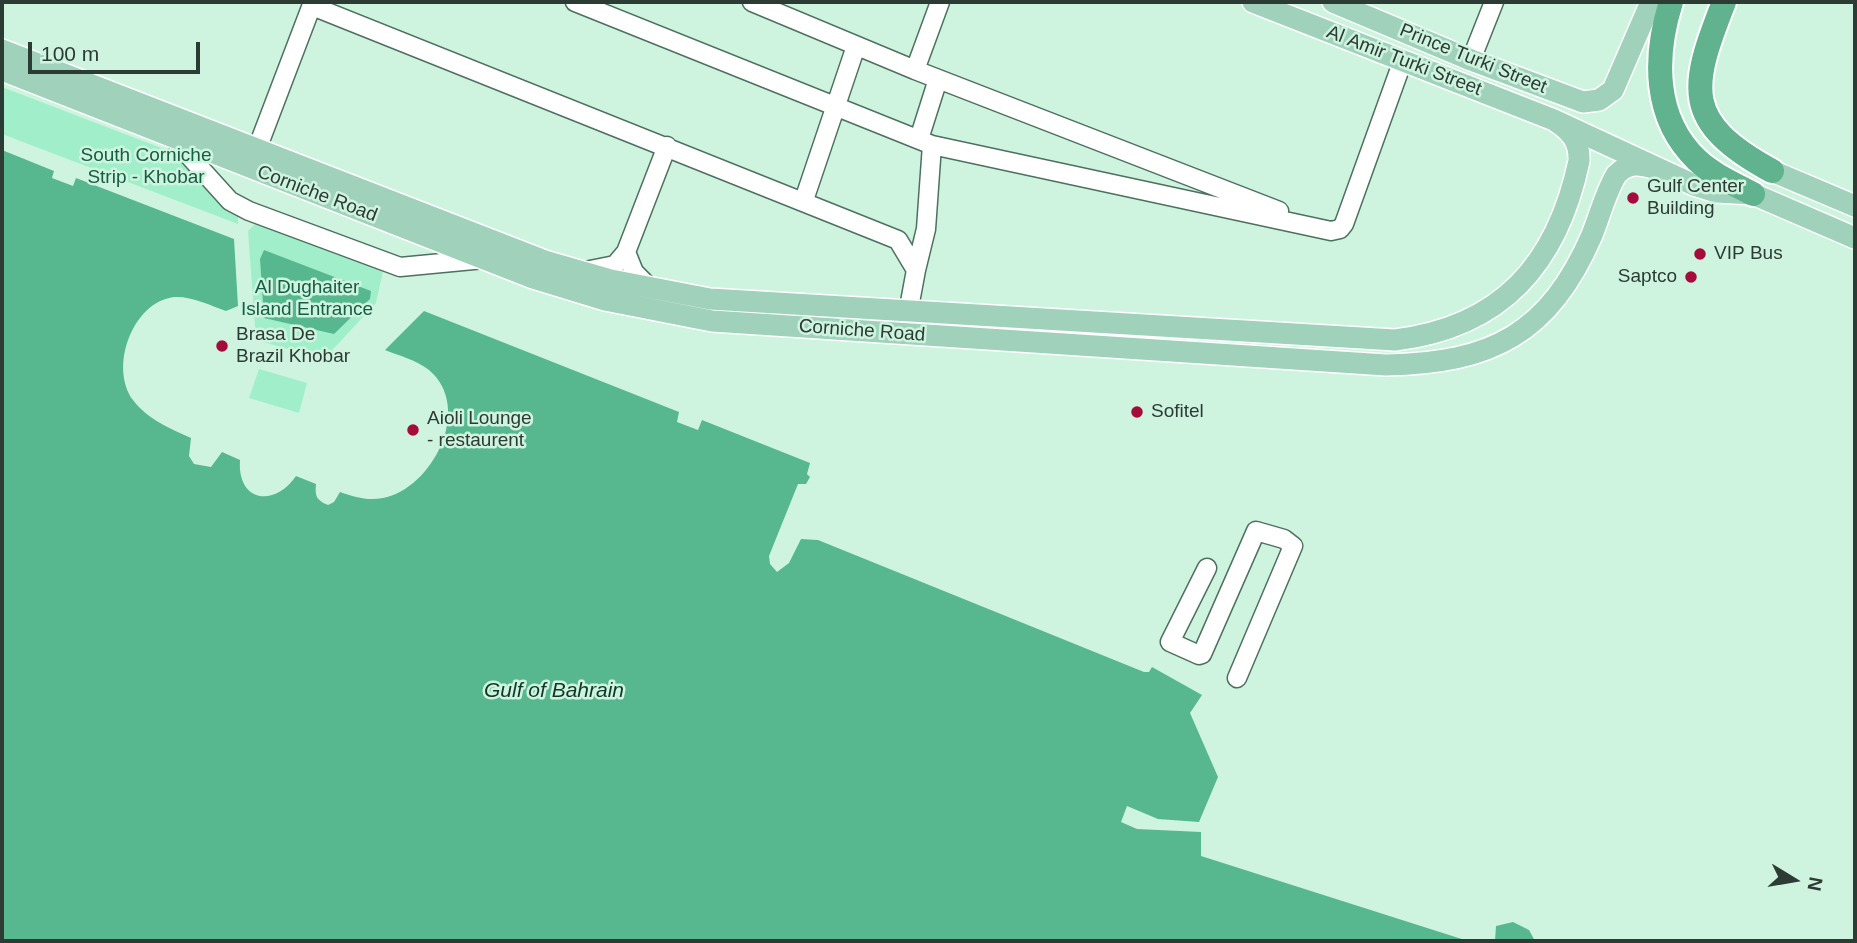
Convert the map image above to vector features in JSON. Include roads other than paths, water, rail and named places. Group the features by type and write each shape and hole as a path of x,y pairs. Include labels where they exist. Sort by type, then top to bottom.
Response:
{"highway":[{"path":"1671,2 1659,63 1661,95 1671,123 1698,161 1753,194"},
{"path":"1724,2 1702,59 1700,92 1705,111 1714,128 1733,149 1772,171"}],"main road":[{"name":"Al Amir Turki Street","path":"1253,2 1554,120 1664,171"},
{"name":"Prince Turki Street","path":"1347,4 1471,60 1574,100 1600,100 1613,90 1651,2"},
{"name":"Corniche Road","path":"2,50 545,261 649,287 710,299 908,313 1395,340 1420,337 1465,323 1513,292 1542,254 1564,208 1577,171 1580,151 1573,135 1554,120"},
{"name":"Corniche Road","path":"2,69 533,278 605,300 712,321 1373,365 1428,365 1480,353 1528,328 1543,315 1566,283 1597,220 1612,181 1622,168 1636,163 1664,171"},
{"path":"1664,171 1716,192 1753,194 1855,238"},
{"path":"1772,171 1855,206"},
{"path":"1564,208 1586,204 1592,208 1597,220"}],"street":[{"path":"575,2 926,142 1331,231 1340,229 1344,224 1403,61"},
{"path":"752,2 915,70 1331,231"},
{"path":"915,70 940,2"},
{"path":"1471,60 1494,2"},
{"path":"257,149 312,4 898,240 916,270"},
{"path":"804,200 838,106 856,46"},
{"path":"908,313 926,229 926,142 938,79"},
{"path":"172,137 230,201 249,211 400,267 484,259"},
{"path":"583,272 615,265 626,252 667,146"},
{"path":"626,252 634,272 649,287"},
{"path":"1208,568 1170,642 1199,655 1202,654 1256,531 1284,539 1293,546 1237,678"}],"water":[{"name":"Gulf of Bahrain","path":"2,150 54,171 52,178 73,186 76,178 234,239 238,306 226,311 181,297 159,302 146,311 136,323 124,355 126,387 133,400 152,418 191,438 189,456 194,464 211,467 222,452 240,460 244,485 259,496 278,493 296,476 316,484 317,497 328,505 334,502 340,492 372,499 401,491 417,480 431,464 447,425 448,405 442,386 429,370 385,350 424,311 679,412 677,422 698,430 702,420 810,463 807,474 810,477 806,484 798,484 769,556 770,564 777,572 789,563 801,539 818,540 1144,672 1149,672 1152,667 1202,695 1190,713 1218,777 1199,822 1158,819 1127,806 1121,822 1137,829 1201,832 1201,856 1468,941 2,941"},
{"path":"264,250 371,291 370,299 334,334 264,318 260,259"},
{"path":"1513,922 1529,930 1535,941 1495,941 1496,926"}],"place":[{"name":"Gulf Center Building","path":"1633,198"},
{"name":"VIP Bus","path":"1700,254"},
{"name":"Saptco","path":"1691,277"},
{"name":"Brasa De Brazil Khobar","path":"222,346"},
{"name":"Sofitel","path":"1137,412"},
{"name":"Aioli Lounge - restaurent","path":"413,430"}],"park label":[{"name":"South Corniche Strip - Khobar","path":"146,167"},
{"name":"Al Dughaiter Island Entrance","path":"307,299"}]}
